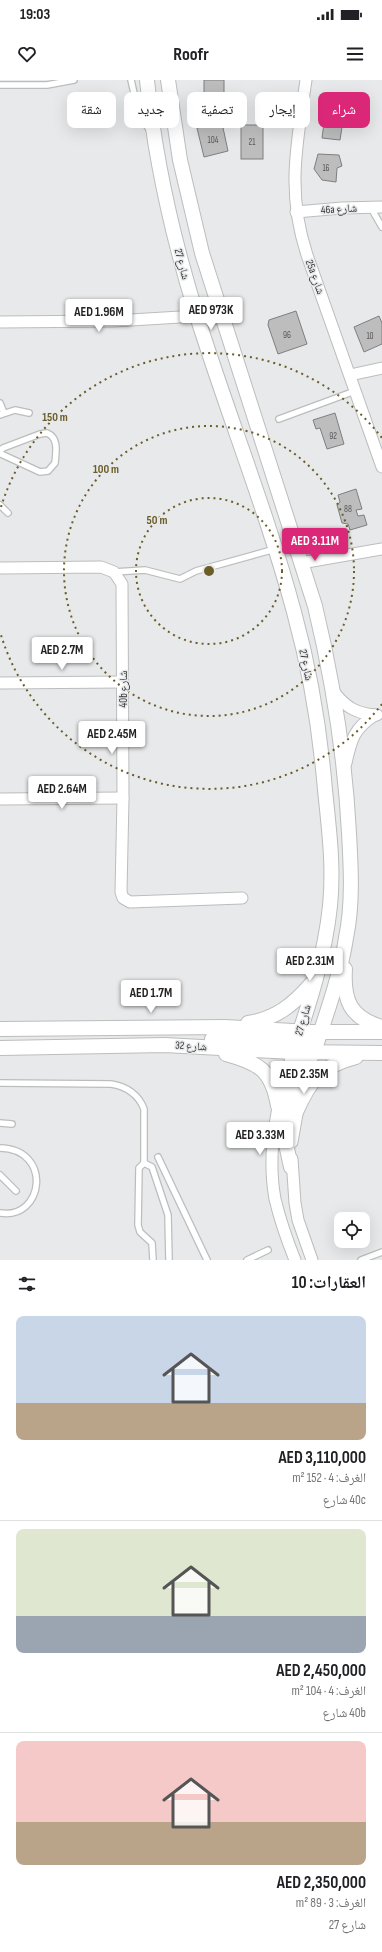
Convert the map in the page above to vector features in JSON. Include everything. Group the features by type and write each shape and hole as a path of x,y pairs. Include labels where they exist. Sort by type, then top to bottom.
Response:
{"street":[{"name":"شارع 27","path":"147,80 154,136 171,222 197,316 275,549 295,614 315,710 322,758 330,839 331,904 326,936 315,980 292,1142 292,1168 298,1220 312,1260"},
{"name":"شارع 27","path":"168,80 175,129 190,207 202,253 315,606 334,692 345,770 351,878 346,938 337,977 278,1106 272,1152 272,1175 280,1220 294,1260"},
{"name":"25a شارع","path":"306,80 295,157 294,194 296,212 307,255 382,467"},
{"name":"46a شارع","path":"296,212 376,207"},
{"path":"0,322 114,321 197,316 206,320 212,320 221,314"},
{"path":"350,375 382,368"},
{"path":"302,563 382,549"},
{"path":"0,568 94,566 114,572"},
{"name":"40b شارع","path":"114,572 122,584 123,591 123,798 121,892 124,900 130,902 242,898"},
{"path":"0,683 123,682"},
{"path":"334,692 349,708 360,713 379,715"},
{"path":"345,770 349,747 355,734 367,720 379,715"},
{"path":"0,799 123,798"},
{"path":"292,1168 286,1144 287,1120 292,1089 307,1042 333,948 334,926 331,904"},
{"path":"346,938 345,995 357,1014 368,1022 382,1027"},
{"path":"225,1027 258,1022 269,1018 292,1004 315,980"},
{"name":"شارع 32","path":"0,1029 225,1027 377,1053"},
{"name":"شارع 32","path":"0,1048 164,1045 204,1048 307,1042 382,1032"},
{"path":"164,1045 208,1039 307,1042 382,1040"},
{"path":"204,1048 246,1059 260,1066 272,1081 278,1106"},
{"path":"296,1112 311,1082 325,1070 343,1060 377,1053"}],"lane":[{"path":"0,85 47,85 74,80"},
{"path":"131,80 139,115 154,136"},
{"path":"376,207 382,227"},
{"path":"279,419 355,391"},
{"path":"0,403 2,414 15,410 29,412"},
{"path":"44,433 51,435 56,441 55,463 48,471 40,472 3,456 0,453 3,448 44,433"},
{"path":"0,504 8,513"},
{"path":"114,572 145,570 180,578 275,549"},
{"path":"0,1084 111,1084 127,1090 138,1097 144,1109 144,1163 139,1168 138,1224 140,1232 152,1243 153,1260"},
{"path":"0,1123 12,1124"},
{"path":"0,1148 10,1148 24,1154 34,1167 37,1183 33,1195 26,1205 11,1212 0,1213"},
{"path":"158,1157 207,1260"},
{"path":"144,1163 152,1167 166,1207 169,1223 169,1260"},
{"path":"0,1175 16,1191"},
{"path":"247,1260 268,1250"},
{"path":"361,1260 382,1252"}],"building":[{"path":"204,80 224,80 224,92 204,92"},
{"path":"247,125 255,125 255,128 263,128 263,159 241,159 241,128 247,128"},
{"path":"197,128 223,128 228,151 204,157"},
{"path":"323,128 342,128 340,140 322,138"},
{"path":"318,154 339,155 342,166 337,168 336,182 322,180 314,169"},
{"path":"296,311 307,344 278,354 268,325 269,320"},
{"path":"379,316 382,323 382,344 364,352 354,327"},
{"path":"335,413 344,444 327,449 320,428 316,429 313,420"},
{"path":"356,489 362,509 356,510 358,516 364,515 367,525 350,530 348,524 342,523 337,505 340,502 338,495"}]}
